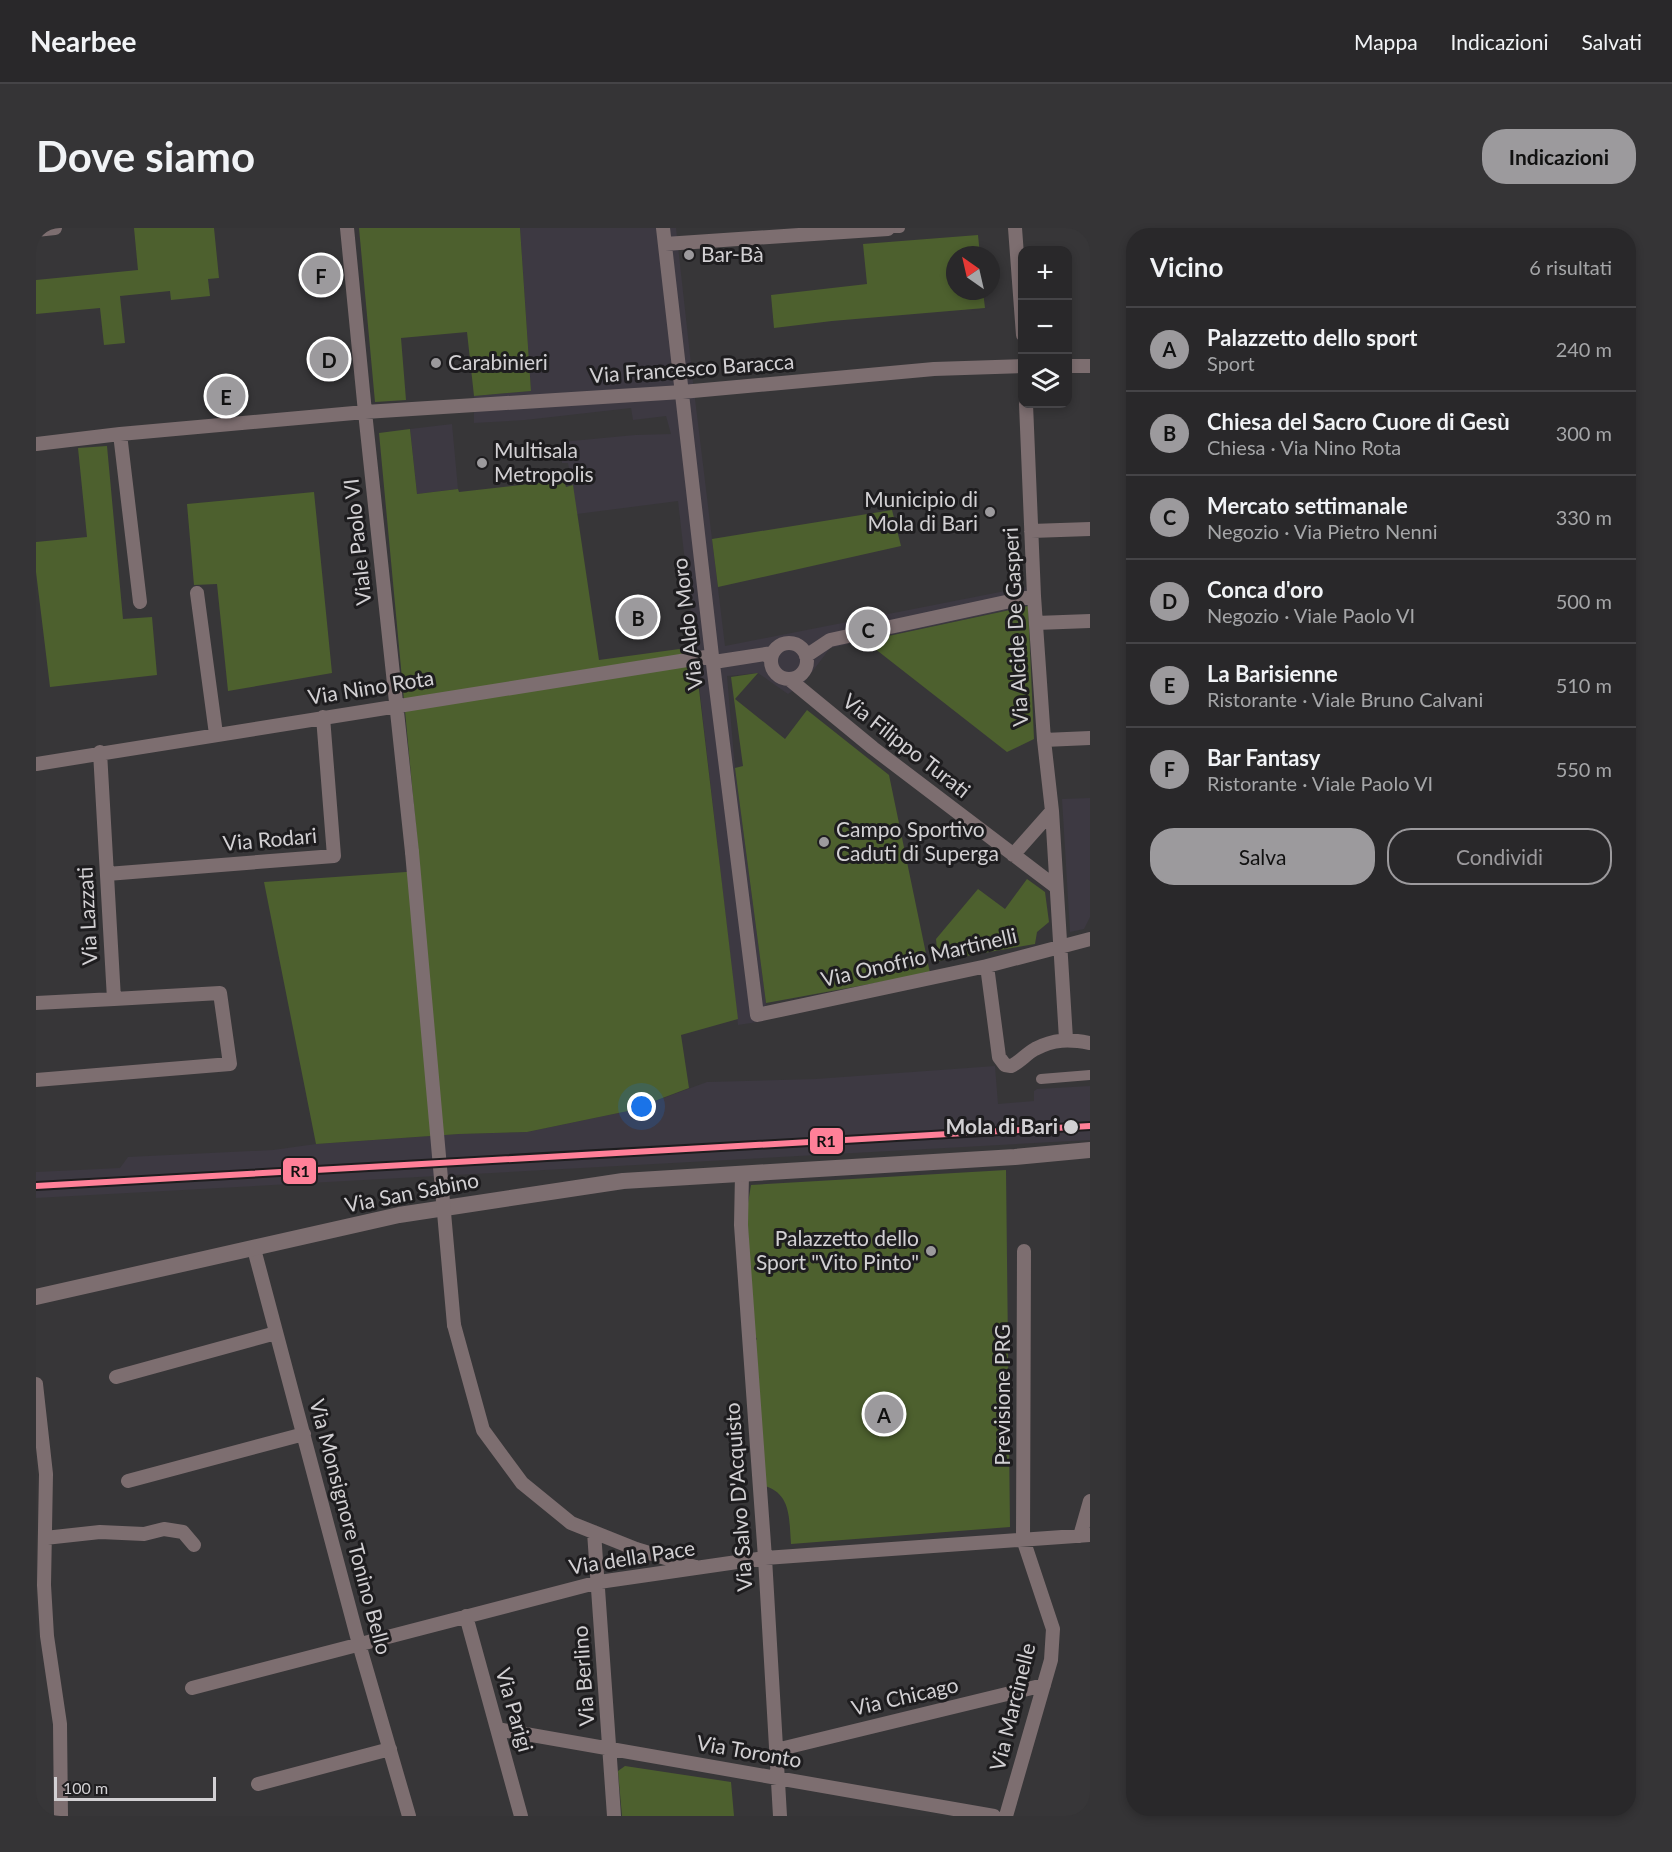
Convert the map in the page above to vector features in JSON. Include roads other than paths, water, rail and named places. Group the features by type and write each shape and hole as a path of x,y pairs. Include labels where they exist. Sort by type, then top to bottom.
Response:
{"street":[{"path":"36,230 55,228"},
{"name":"Viale Paolo VI","path":"347,228 412,852 454,1325 483,1430 522,1482 571,1523 636,1549 701,1568"},
{"name":"Via Aldo Moro","path":"663,228 757,1015"},
{"path":"665,244 900,228"},
{"path":"1015,228 1020,300"},
{"name":"Via Francesco Baracca","path":"36,444 120,434 365,412 682,392 934,369 1018,366"},
{"path":"1072,366 1090,366"},
{"name":"Via Alcide De Gasperi","path":"1026,408 1036,623 1044,740 1052,811 1066,1039"},
{"path":"120,434 140,602"},
{"path":"1031,531 1090,529"},
{"path":"198,593 216,734"},
{"path":"806,656 830,640 1035,596"},
{"path":"1036,623 1090,621"},
{"path":"791,643 802,649 806,656 804,670 795,678 789,679 773,671 772,656 780,645 791,643"},
{"name":"Via Nino Rota","path":"36,764 396,705 772,656"},
{"name":"Via Filippo Turati","path":"789,679 873,748 1056,887"},
{"name":"Via Rodari","path":"107,874 334,856 323,717"},
{"path":"1044,740 1090,738"},
{"name":"Via Lazzati","path":"100,752 114,999"},
{"path":"1013,855 1052,811"},
{"name":"Via Onofrio Martinelli","path":"757,1015 987,966 1090,939"},
{"path":"987,966 999,1057 1005,1065 1011,1066 1034,1049 1066,1039 1090,1043"},
{"path":"36,1003 220,993 230,1064 36,1080"},
{"path":"1041,1078 1090,1075"},
{"name":"Via San Sabino","path":"36,1298 399,1215 623,1181 1015,1157 1090,1150"},
{"name":"Via Salvo D'Acquisto","path":"742,1174 741,1226 765,1558 780,1816"},
{"name":"Via Monsignore Tonino Bello","path":"254,1249 360,1644 409,1816"},
{"name":"Previsione PRG","path":"1023,1539 1024,1251"},
{"path":"116,1377 276,1333"},
{"path":"36,1384 46,1473 47,1636 60,1724 61,1816"},
{"path":"128,1481 304,1434"},
{"path":"1085,1535 1090,1501"},
{"path":"45,1538 100,1532 144,1534 164,1529 183,1532 194,1545"},
{"name":"Via Berlino","path":"594,1532 614,1816"},
{"name":"Via della Pace","path":"192,1688 599,1582 765,1558 1085,1535"},
{"name":"Via Marcinelle","path":"1006,1816 1051,1660 1053,1629 1023,1539"},
{"name":"Via Parigi","path":"466,1616 522,1816"},
{"name":"Via Chicago","path":"776,1750 1044,1685"},
{"name":"Via Toronto","path":"497,1729 994,1816"},
{"path":"258,1784 390,1749"}],"place":[{"name":"Bar-Bà","path":"689,255"},
{"name":"Bar Fantasy","path":"321,275"},
{"name":"Conca d'oro","path":"329,359"},
{"name":"Carabinieri","path":"436,363"},
{"name":"La Barisienne","path":"226,396"},
{"name":"Multisala Metropolis","path":"482,463"},
{"name":"Municipio di Mola di Bari","path":"990,512"},
{"name":"Chiesa del Sacro Cuore di Gesù","path":"638,617"},
{"name":"Mercato settimanale","path":"868,629"},
{"name":"Campo Sportivo Caduti di Superga","path":"824,842"},
{"name":"Mola di Bari","path":"1071,1127"},
{"name":"Palazzetto dello Sport \"Vito Pinto\"","path":"931,1251"},
{"name":"Palazzetto dello sport","path":"884,1414"}]}
